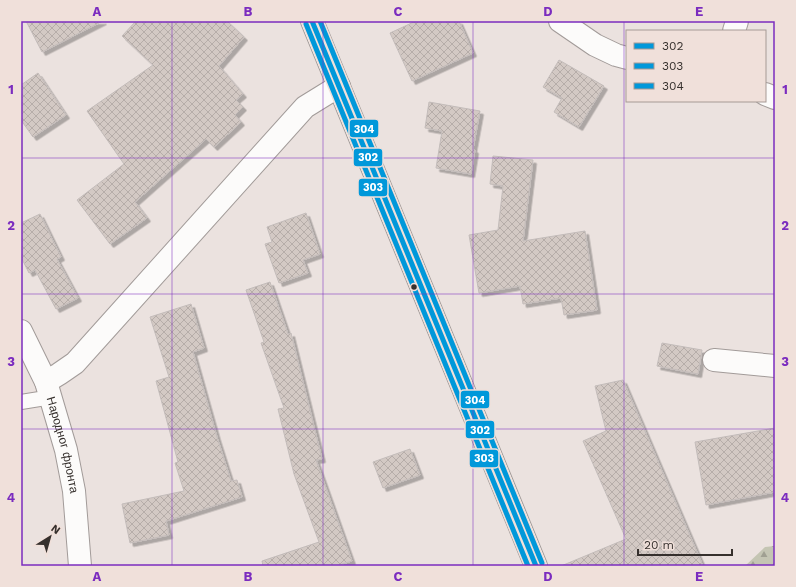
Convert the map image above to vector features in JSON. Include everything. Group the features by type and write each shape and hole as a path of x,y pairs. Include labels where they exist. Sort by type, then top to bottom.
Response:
{"street":[{"path":"312,21 536,566"},
{"path":"560,21 595,45 616,55 626,58"},
{"path":"49,390 59,374 75,363 305,107 339,86"},
{"name":"Народног фронта","path":"21,331 49,390 66,450 74,491 80,566"},
{"path":"714,360 775,366"}],"lane":[{"path":"21,402 49,390"}],"green space":[{"path":"775,546 775,566 745,566 765,547"}],"building":[{"path":"26,21 103,21 42,52"},
{"path":"136,21 227,21 244,37 219,66 243,94 236,100 243,107 235,115 241,122 214,147 206,139 135,202 147,218 110,244 77,200 124,164 87,111 153,65 122,36"},
{"path":"416,21 459,21 473,53 412,81 390,33"},
{"path":"559,60 604,86 579,127 554,112 562,98 543,87"},
{"path":"38,73 66,115 33,137 21,120 21,85"},
{"path":"429,102 480,111 473,149 475,150 471,174 436,168 442,131 425,128"},
{"path":"493,156 533,160 523,241 585,231 597,310 564,315 561,298 523,304 520,286 479,293 469,235 498,230 503,186 490,184"},
{"path":"306,213 320,254 303,260 308,273 279,283 265,244 272,242 267,227"},
{"path":"40,214 61,257 57,259 78,298 56,309 35,270 29,273 21,257 21,223"},
{"path":"270,282 288,334 291,333 322,459 316,460 352,561 336,566 263,566 262,561 319,542 294,474 278,409 284,408 261,343 264,342 246,290"},
{"path":"191,304 204,348 193,352 231,481 237,480 242,497 166,521 169,535 130,543 122,504 184,491 175,463 178,462 156,381 169,377 150,317"},
{"path":"662,343 702,350 698,374 657,366"},
{"path":"623,380 703,566 561,566 626,539 583,441 606,431 595,386"},
{"path":"775,428 775,492 706,505 695,442"},
{"path":"410,449 420,475 383,488 373,462"}],"transit line":[{"name":"302","path":"312,21 536,566"},
{"name":"304","path":"320,21 542,563"},
{"name":"303","path":"306,24 528,566"}]}
